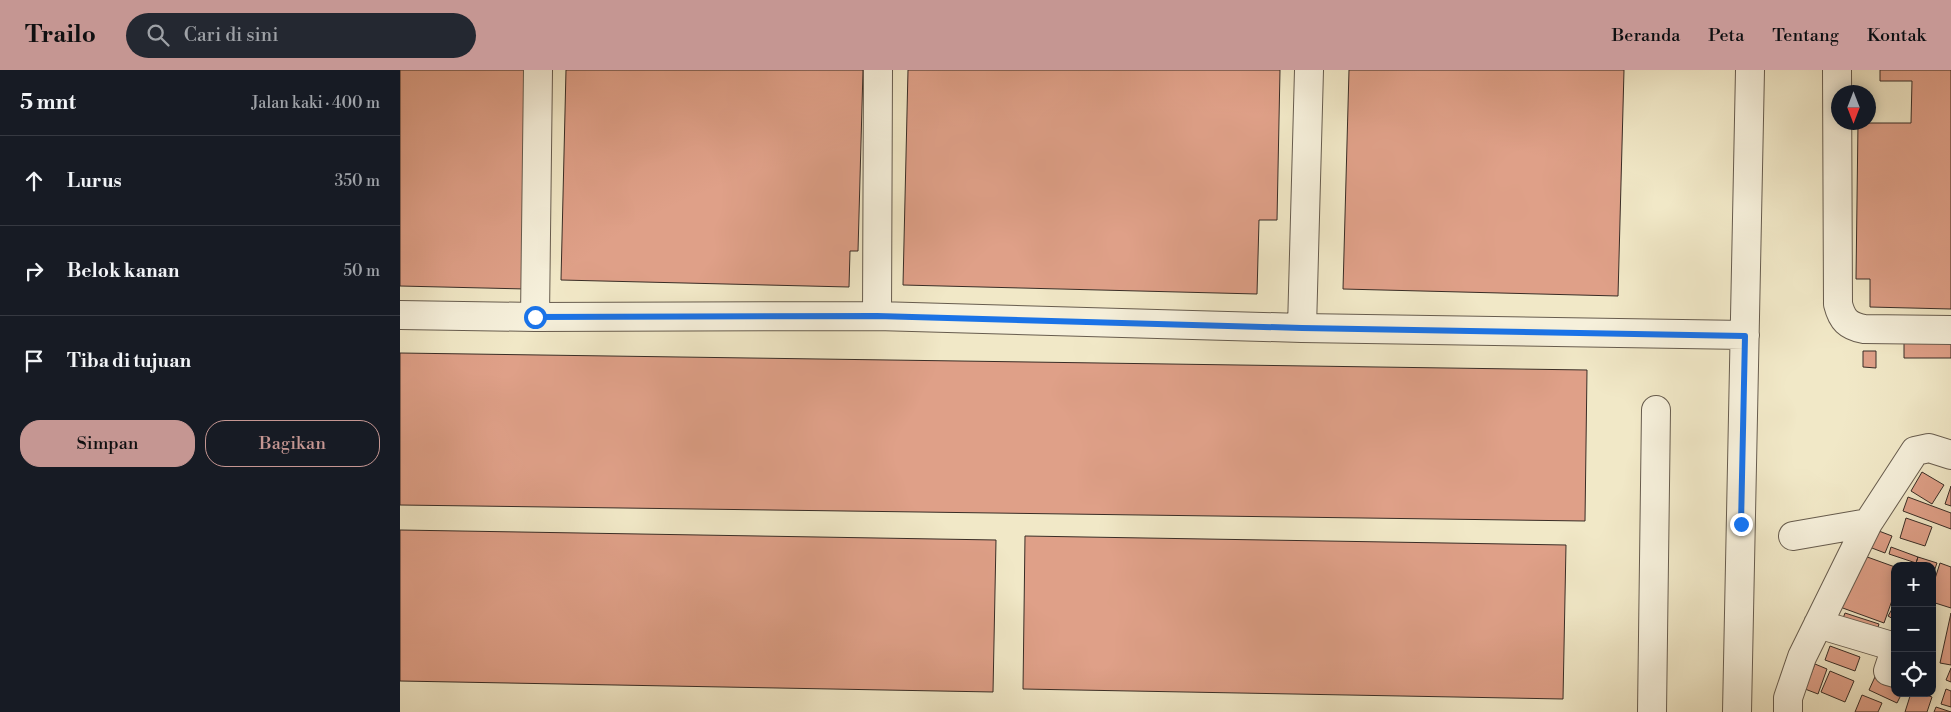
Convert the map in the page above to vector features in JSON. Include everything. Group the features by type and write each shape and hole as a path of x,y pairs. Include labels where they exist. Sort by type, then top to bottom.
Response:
{"street":[{"path":"535,317 538,70"},
{"path":"877,316 878,70"},
{"path":"1302,328 1309,70"},
{"path":"1737,712 1750,70"},
{"path":"1837,70 1838,304 1841,316 1853,327 1864,329 1951,330"},
{"path":"400,315 535,317 877,316 1302,328 1745,336"},
{"path":"1652,712 1656,410"},
{"path":"1788,712 1788,698 1802,657 1868,523 1915,451 1929,448 1951,455"},
{"path":"1793,536 1868,523"},
{"path":"1818,624 1891,647"},
{"path":"1891,661 1888,671 1891,672"}],"building":[{"path":"400,70 530,70 526,289 400,286"},
{"path":"566,70 863,70 858,251 850,251 849,287 561,280"},
{"path":"908,70 1280,70 1277,220 1259,220 1257,294 903,285"},
{"path":"1349,70 1624,70 1618,296 1343,289"},
{"path":"1880,70 1951,70 1951,309 1870,307 1870,279 1856,279 1858,130 1876,130 1876,123 1911,123 1912,81 1880,81"},
{"path":"1904,337 1951,337 1951,358 1904,358"},
{"path":"1863,351 1876,351 1876,368 1863,367"},
{"path":"400,353 1587,370 1585,521 400,505"},
{"path":"1922,472 1944,485 1932,504 1911,491"},
{"path":"1951,486 1951,506 1945,504"},
{"path":"1908,497 1951,513 1951,529 1903,511"},
{"path":"1906,518 1932,527 1925,546 1900,538"},
{"path":"1871,528 1892,536 1885,553 1864,545"},
{"path":"400,530 996,540 993,692 400,681"},
{"path":"1025,536 1566,545 1563,699 1023,689"},
{"path":"1891,547 1918,557 1916,562 1913,562 1889,554"},
{"path":"1859,554 1891,566 1891,603 1884,623 1840,607"},
{"path":"1918,557 1934,562 1916,562"},
{"path":"1940,563 1951,567 1951,608 1936,603 1936,576"},
{"path":"1845,613 1879,624 1875,637 1840,626"},
{"path":"1951,613 1951,665 1940,663"},
{"path":"1830,646 1860,657 1855,671 1825,660"},
{"path":"1815,664 1827,669 1818,694 1805,689"},
{"path":"1879,668 1891,673 1891,697 1900,697 1897,703 1869,690"},
{"path":"1951,668 1951,682 1946,680"},
{"path":"1830,671 1854,681 1845,702 1821,692"},
{"path":"1946,689 1951,691 1951,707 1941,704"},
{"path":"1862,695 1882,703 1878,712 1855,712"},
{"path":"1910,697 1932,697 1927,712 1905,712"},
{"path":"1936,707 1951,712 1934,712"}],"route":[{"path":"535,317 877,316 1302,328 1745,336 1741,524"}]}
